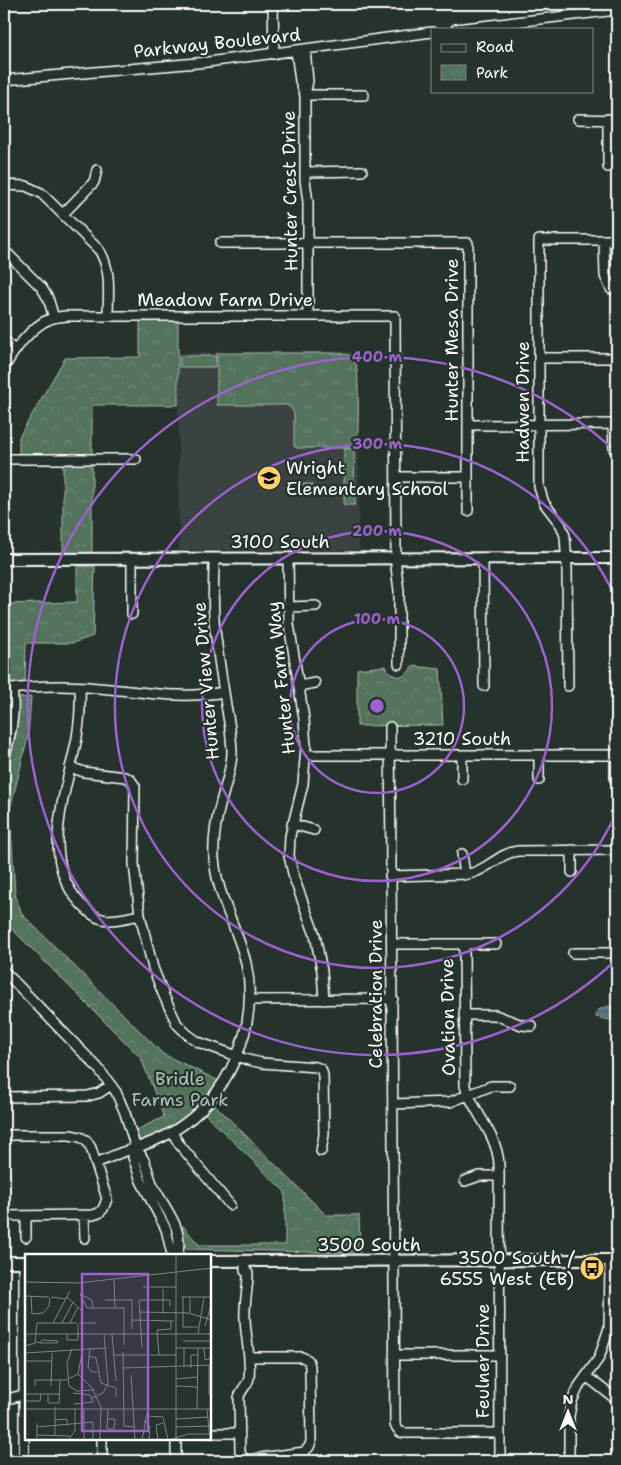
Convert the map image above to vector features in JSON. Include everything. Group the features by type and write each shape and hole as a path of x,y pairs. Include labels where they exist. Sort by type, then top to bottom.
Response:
{"main road":[{"name":"3100 South","path":"4,559 617,558"},
{"name":"3500 South","path":"211,1261 245,1266 394,1261 614,1260"},
{"path":"4,1262 25,1262"}],"street":[{"path":"273,4 274,54"},
{"path":"464,28 617,10"},
{"name":"Parkway Boulevard","path":"4,80 180,65 431,32"},
{"name":"Hunter Crest Drive","path":"301,50 300,81 305,95 305,172 308,202 308,316"},
{"path":"305,95 364,96"},
{"path":"578,119 613,120 608,168"},
{"path":"63,214 92,185 96,178 97,170"},
{"path":"305,172 362,172"},
{"path":"4,185 21,185 36,190 99,250 105,260 108,276 108,316"},
{"name":"Hadwen Drive","path":"568,686 565,536 544,503 540,491 539,240 604,240"},
{"path":"611,289 605,276 604,240 617,240"},
{"path":"220,243 308,243"},
{"name":"Hunter Mesa Drive","path":"308,243 468,243 468,511"},
{"path":"4,250 41,287 48,298 54,318 39,325 14,350 4,368"},
{"name":"Meadow Farm Drive","path":"54,318 108,316 396,316 396,477"},
{"path":"4,340 14,350"},
{"path":"539,358 617,358"},
{"path":"468,425 615,424 614,449"},
{"path":"4,459 136,459"},
{"path":"399,664 399,591 396,577 396,477 468,477"},
{"name":"Hunter View Drive","path":"95,1163 136,1149 172,1132 189,1120 222,1085 237,1057 246,1026 249,1000 248,976 244,958 221,893 214,857 216,821 228,781 232,755 231,734 214,621 214,558"},
{"name":"Hunter Farm Way","path":"288,558 289,624 305,728 306,755 301,794 289,842 290,867 310,907 319,948 324,1000"},
{"path":"483,558 484,686"},
{"path":"132,559 132,614"},
{"path":"288,606 316,606"},
{"path":"299,686 315,683"},
{"path":"4,760 13,720 8,690 30,687 111,689 185,697 224,692"},
{"path":"80,688 78,728 60,808 58,834 60,864 68,886 78,901 96,918 113,920 140,914"},
{"name":"Celebration Drive","path":"390,727 394,1422 396,1428 400,1432 405,1433 500,1433"},
{"name":"3210 South","path":"306,755 616,755"},
{"path":"462,755 462,780"},
{"path":"539,755 539,780"},
{"path":"615,780 616,755"},
{"path":"70,768 84,772 125,777 130,779 135,786 133,856 140,914 153,968 177,1024 186,1034 198,1042 237,1057 257,1063 316,1067 321,1069 323,1075 324,1135 321,1152"},
{"path":"292,824 314,830"},
{"path":"390,876 465,875 480,871 504,854 518,850 617,850"},
{"path":"572,850 572,872"},
{"path":"462,854 465,875"},
{"path":"392,944 496,944"},
{"name":"Ovation Drive","path":"464,944 464,1075 468,1096 496,1145 499,1155 499,1261"},
{"path":"573,953 617,953"},
{"path":"4,971 98,1068 111,1085 122,1106 136,1149 143,1155 153,1184 174,1221 178,1232 180,1248 177,1254"},
{"path":"249,1000 393,999"},
{"path":"464,1015 495,1015 522,1025 532,1026"},
{"path":"4,1097 88,1096 111,1085"},
{"path":"393,1104 445,1103 491,1086 510,1086"},
{"path":"172,1132 179,1144 230,1205"},
{"path":"4,1135 77,1136 83,1138 90,1145 106,1196 106,1205 96,1215 4,1216"},
{"path":"136,1149 134,1157 139,1176 166,1229 172,1254"},
{"path":"465,1181 480,1176 499,1176"},
{"path":"26,1216 26,1237"},
{"path":"84,1216 85,1238"},
{"path":"569,1461 569,1411 576,1391 599,1358 613,1328 614,1260"},
{"name":"Feulner Drive","path":"499,1261 500,1461"},
{"path":"24,1461 25,1262"},
{"path":"245,1266 248,1273 245,1321 249,1357 249,1380 240,1393 239,1446 242,1457 247,1460 254,1460 304,1452 308,1449 311,1442 310,1366 308,1360 302,1357 249,1357"},
{"path":"394,1355 500,1355"},
{"path":"586,1376 617,1400"},
{"path":"4,1400 25,1395"},
{"path":"211,1433 239,1434"},
{"path":"102,1440 102,1461"},
{"path":"176,1440 176,1461"}],"shaded area":[{"name":"Wright Elementary School","path":"358,352 359,550 179,550 178,353"}],"green space":[{"path":"140,321 178,321 178,405 92,405 92,456 19,456 19,437 65,358 140,357"},
{"path":"217,353 339,353 353,357 356,364 358,394 358,434 355,439 355,445 352,448 296,448 294,446 294,414 287,405 217,405"},
{"path":"180,356 216,356 215,367 180,367"},
{"path":"344,449 354,449 355,505 344,505"},
{"path":"63,463 92,463 92,553 63,553"},
{"path":"300,484 312,484 312,493 300,493"},
{"path":"77,566 95,566 93,636 73,643 26,643 25,684 9,686 6,604 77,602"},
{"path":"386,666 391,674 395,676 407,674 412,666 440,669 443,725 357,726 357,669"},
{"name":"Bridle Farms Park","path":"31,697 28,737 10,809 15,894 22,914 163,1054 219,1081 199,1106 174,1127 139,1141 136,1130 164,1117 141,1058 4,921 4,782 16,733 19,698"},
{"path":"214,1104 326,1215 359,1215 360,1253 186,1249 180,1227 183,1226 199,1245 285,1245 285,1192 205,1114"}],"water":[{"path":"609,1006 617,1008 617,1028 615,1021 596,1017 598,1010"}],"place":[{"name":"Wright Elementary School","path":"269,478"},
{"name":"3500 South / 6555 West (EB)","path":"592,1268"}]}
